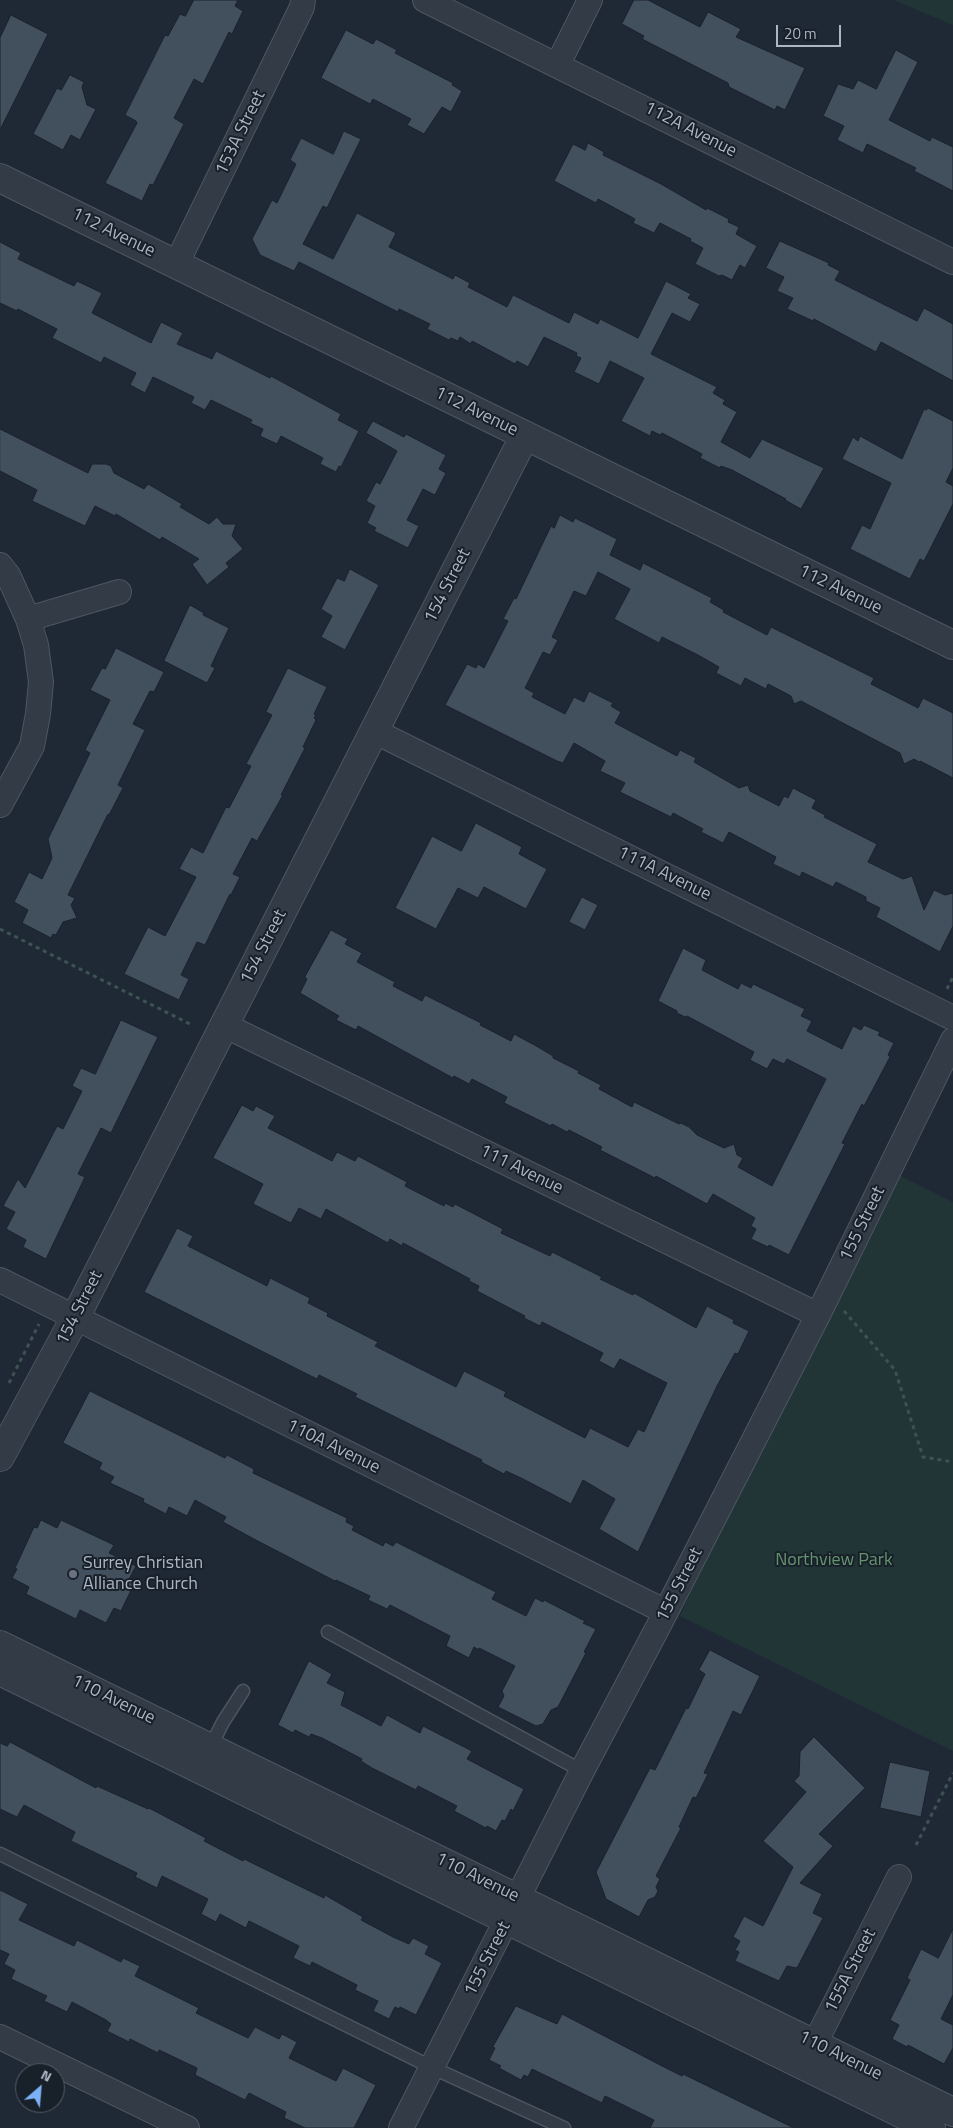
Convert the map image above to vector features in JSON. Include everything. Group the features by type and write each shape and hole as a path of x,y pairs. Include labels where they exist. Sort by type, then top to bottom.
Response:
{"street":[{"name":"153A Street","path":"176,265 302,7 303,0"},
{"name":"112A Avenue","path":"425,0 558,64 953,262"},
{"path":"558,64 590,0"},
{"name":"112 Avenue","path":"0,178 525,435 952,641"},
{"name":"154 Street","path":"0,1458 75,1318 525,435"},
{"path":"0,565 8,575 28,619 36,645 41,682 32,746 0,805"},
{"path":"28,619 119,592"},
{"name":"111A Avenue","path":"374,731 953,1018"},
{"name":"111 Avenue","path":"224,1025 828,1312"},
{"name":"155 Street","path":"401,2128 582,1771 828,1312 953,1040"},
{"name":"110A Avenue","path":"0,1280 666,1612"},
{"name":"110 Avenue","path":"0,1645 210,1748 513,1909"},
{"name":"110 Avenue","path":"0,1671 513,1909 809,2055 931,2128"},
{"name":"155A Street","path":"809,2055 899,1877"},
{"path":"0,2037 187,2128"},
{"name":"110 Avenue","path":"809,2055 953,2112"}],"lane":[{"path":"328,1632 582,1771"},
{"path":"210,1748 223,1722 243,1691"},
{"path":"0,1854 433,2068 564,2128"}],"path":[{"path":"0,929 192,1025"},
{"path":"828,1312 844,1311 895,1370 923,1457 953,1462"},
{"path":"9,1384 39,1324"},
{"path":"916,1845 953,1773"}],"green space":[{"path":"894,0 953,0 953,25"},
{"name":"Northview Park","path":"893,1172 953,1202 953,1751 680,1616 734,1497"}],"building":[{"path":"194,0 238,0 235,6 243,11 232,34 229,32 203,84 194,79 174,118 184,124 153,185 150,184 142,201 105,183 137,123 125,115 165,35 168,36 180,14 185,16"},
{"path":"634,0 648,0 700,27 708,12 741,29 736,37 805,68 785,110 777,106 775,110 729,87 728,83 642,39 644,36 622,24"},
{"path":"11,15 48,34 0,130 0,38"},
{"path":"346,30 373,44 376,39 397,50 395,53 453,83 452,85 462,91 451,112 442,107 424,134 407,125 411,119 373,99 370,104 321,78"},
{"path":"896,50 918,62 889,120 930,141 932,137 953,147 953,191 914,171 916,168 867,144 863,153 837,140 844,126 823,116 838,84 853,89 858,80 876,89"},
{"path":"70,75 84,82 82,87 87,105 96,109 80,140 71,135 63,150 33,134 57,88 61,90"},
{"path":"344,131 361,139 327,208 323,206 303,244 333,259 357,213 396,233 389,247 453,279 455,275 470,283 468,287 507,307 513,295 569,323 574,312 598,324 600,319 638,338 666,281 691,294 688,298 700,304 690,322 672,313 651,354 717,387 713,393 725,400 723,404 737,412 721,442 750,458 762,439 824,468 801,509 732,470 721,466 720,468 700,458 702,454 662,433 660,435 652,431 650,436 621,421 644,378 610,361 599,384 574,372 581,358 576,356 577,353 544,337 528,367 517,361 515,364 472,341 471,344 460,337 458,341 451,338 449,340 427,329 430,324 399,309 398,312 299,262 294,271 260,255 252,239 272,200 277,203 296,164 290,160 301,138 333,154"},
{"path":"588,143 604,152 603,155 661,184 706,210 707,208 729,219 728,222 739,227 736,234 757,246 745,268 740,265 732,280 722,275 719,276 695,264 703,248 690,241 691,239 660,223 654,233 633,223 635,219 598,199 596,203 554,181 573,144 585,150"},
{"path":"780,241 829,263 828,265 840,271 835,280 917,321 924,308 953,324 953,381 881,342 876,352 814,319 813,321 787,309 793,298 777,291 784,277 766,268"},
{"path":"0,242 21,253 18,259 74,286 77,281 102,293 92,313 151,343 161,322 183,333 177,344 212,359 216,351 270,378 271,376 341,414 338,420 359,431 341,467 339,466 336,472 320,464 323,458 281,436 277,444 260,436 263,429 250,423 252,420 211,400 205,410 191,403 194,397 153,377 145,393 130,385 136,373 104,357 101,363 52,338 57,329 18,309 17,311 0,303"},
{"path":"928,408 953,421 953,468 946,482 953,486 953,504 924,561 920,559 910,579 850,549 862,525 870,529 891,483 842,459 853,437 858,441 860,436 902,459 924,409"},
{"path":"373,421 404,437 406,434 446,455 439,469 446,473 435,495 423,489 407,520 419,526 408,548 374,531 376,528 367,523 375,506 366,501 376,482 380,484 397,451 366,433"},
{"path":"0,429 88,473 92,464 111,466 114,473 144,489 148,484 182,504 180,507 209,524 217,517 223,524 236,524 232,536 243,549 226,563 229,567 207,585 192,564 199,559 162,537 160,540 116,514 115,516 95,506 85,526 32,501 37,490 0,471"},
{"path":"560,515 573,522 575,518 617,539 610,555 640,570 643,563 712,598 710,602 724,610 723,612 767,635 771,627 874,678 871,684 918,708 923,698 953,713 953,778 914,759 904,764 900,753 801,701 794,704 791,696 768,684 766,689 745,678 741,686 716,673 719,667 698,655 662,637 659,643 614,619 630,589 598,572 586,596 574,591 552,637 558,640 550,655 543,652 525,688 534,693 532,697 565,714 574,697 584,702 589,691 613,703 611,706 621,712 615,723 677,756 680,750 696,758 694,762 739,788 748,785 750,791 779,806 784,796 788,798 793,788 816,800 812,808 825,815 824,817 877,844 868,862 903,879 912,876 924,910 934,890 945,895 953,893 953,926 940,952 876,917 880,908 866,901 866,897 836,882 833,887 802,872 800,877 773,864 776,857 729,832 723,843 701,832 703,829 673,813 671,817 620,792 625,783 600,771 605,761 574,743 563,763 445,705 467,664 476,668 478,664 484,668 508,621 503,619 514,598 516,599 551,526 554,528"},
{"path":"350,569 379,585 345,650 321,637 332,616 321,609 337,578 344,581"},
{"path":"190,605 204,613 203,615 229,628 211,666 215,668 207,683 164,661"},
{"path":"116,648 164,672 154,692 150,691 133,724 145,730 118,785 123,788 68,895 75,898 71,905 77,918 63,922 56,935 53,934 51,938 22,923 28,910 14,902 29,872 42,879 52,858 48,839 90,753 85,750 110,700 90,690 102,668 105,669"},
{"path":"288,668 327,687 314,714 316,715 314,718 316,720 303,747 305,748 281,795 283,795 257,841 252,838 233,874 240,877 205,945 197,942 181,975 189,979 179,1000 124,974 148,927 165,936 196,877 179,869 191,847 203,853 226,807 229,808 251,766 246,764 272,715 266,712"},
{"path":"476,823 522,847 519,854 547,869 526,909 484,887 478,898 458,888 436,929 395,908 432,836 461,851"},
{"path":"582,897 598,905 585,930 569,922"},
{"path":"331,930 348,939 345,944 362,953 357,962 395,982 393,986 422,1001 425,995 481,1023 480,1025 511,1041 514,1034 553,1056 553,1058 579,1071 578,1073 601,1085 599,1089 632,1107 634,1102 689,1127 697,1135 724,1148 734,1144 737,1155 743,1158 738,1167 772,1186 826,1079 787,1059 784,1064 773,1059 767,1069 750,1060 754,1052 687,1016 685,1017 677,1013 677,1011 658,1001 683,948 706,960 702,970 738,989 741,983 751,988 753,984 805,1009 801,1016 812,1021 807,1031 842,1049 853,1026 861,1030 864,1025 880,1032 878,1035 894,1043 888,1055 890,1057 864,1106 862,1104 842,1143 845,1144 789,1255 751,1239 756,1229 751,1226 755,1218 713,1194 707,1204 656,1176 655,1178 600,1150 602,1147 569,1130 567,1132 552,1124 551,1126 504,1103 507,1097 472,1079 469,1084 454,1076 453,1078 358,1026 356,1030 336,1020 339,1016 300,993 307,979 305,977"},
{"path":"121,1020 158,1037 111,1133 101,1128 78,1174 85,1177 46,1259 23,1247 26,1240 6,1229 15,1212 3,1206 18,1179 25,1188 57,1126 63,1129 82,1091 72,1086 81,1068 95,1074"},
{"path":"242,1105 253,1111 256,1106 275,1116 268,1128 332,1161 337,1152 355,1161 358,1156 407,1182 405,1186 444,1206 445,1203 453,1207 455,1204 503,1229 501,1233 550,1256 552,1252 602,1277 600,1279 633,1295 634,1293 696,1328 707,1306 734,1320 733,1323 749,1331 738,1354 735,1353 717,1386 638,1552 599,1529 615,1499 583,1480 571,1504 506,1471 504,1474 481,1462 482,1460 355,1397 357,1394 319,1375 317,1379 144,1292 177,1228 193,1236 188,1246 267,1286 270,1278 310,1298 308,1303 328,1313 327,1316 378,1342 375,1346 456,1387 464,1371 506,1392 504,1396 585,1438 590,1428 628,1447 638,1429 644,1432 667,1383 620,1359 614,1369 599,1361 603,1353 542,1322 540,1326 524,1318 525,1316 477,1291 479,1286 469,1281 470,1279 403,1243 402,1246 390,1239 388,1243 326,1209 321,1219 299,1208 291,1223 253,1204 263,1184 213,1158"},
{"path":"90,1391 225,1458 227,1455 254,1469 253,1473 347,1518 346,1522 354,1526 352,1530 383,1546 385,1542 393,1546 396,1542 496,1592 492,1599 526,1616 535,1598 543,1602 544,1600 585,1621 583,1623 596,1629 584,1652 586,1653 558,1707 551,1710 543,1724 536,1726 498,1707 504,1696 502,1691 515,1666 474,1647 469,1658 446,1646 450,1636 390,1605 387,1609 368,1600 370,1596 335,1581 223,1522 226,1517 195,1500 187,1516 169,1507 166,1514 143,1502 144,1499 110,1483 114,1477 99,1469 102,1463 63,1443"},
{"name":"Surrey Christian Alliance Church","path":"41,1520 57,1528 61,1520 114,1545 109,1553 136,1566 128,1581 134,1584 121,1611 114,1608 106,1623 80,1610 76,1619 26,1594 29,1587 12,1578 34,1527 37,1528"},
{"path":"710,1650 760,1676 741,1715 733,1711 704,1773 708,1774 696,1798 693,1797 679,1827 681,1828 656,1876 660,1879 656,1887 658,1891 655,1897 648,1900 639,1917 606,1899 596,1872 650,1768 655,1770 686,1708 688,1709 705,1674 699,1670"},
{"path":"309,1661 332,1674 327,1683 345,1692 341,1705 381,1726 387,1715 420,1733 423,1726 472,1751 467,1759 524,1789 513,1811 511,1809 505,1821 502,1820 496,1831 487,1826 486,1828 454,1811 457,1806 418,1786 416,1790 372,1768 361,1761 362,1759 322,1738 311,1734 309,1737 295,1730 293,1733 278,1725"},
{"path":"814,1737 865,1788 819,1834 833,1846 800,1883 822,1894 813,1913 823,1918 797,1968 787,1966 779,1981 735,1961 739,1952 735,1950 740,1941 733,1937 744,1916 763,1926 793,1867 763,1841 806,1792 794,1781 799,1776 800,1752"},
{"path":"10,1742 96,1788 97,1786 149,1808 206,1838 204,1841 243,1861 244,1859 324,1898 325,1895 363,1917 361,1920 393,1937 409,1944 413,1938 429,1946 425,1954 442,1963 416,2015 400,2007 399,2009 395,2007 389,2019 373,2011 378,2001 355,1990 357,1985 312,1962 310,1966 293,1958 299,1946 249,1921 246,1928 220,1914 216,1922 201,1914 208,1899 162,1876 157,1888 135,1877 137,1873 71,1841 75,1832 24,1805 17,1817 0,1809 0,1743 7,1746"},
{"path":"890,1762 930,1771 921,1817 880,1808"},
{"path":"0,1890 28,1904 19,1920 74,1946 77,1940 121,1962 123,1958 140,1966 135,1976 199,2008 196,2013 248,2038 255,2027 279,2039 282,2034 297,2042 289,2058 336,2081 343,2068 376,2085 354,2128 305,2128 284,2118 286,2112 249,2093 245,2100 195,2075 197,2068 159,2050 158,2053 130,2039 129,2042 107,2031 111,2024 72,2002 67,2012 44,2001 47,1996 11,1979 15,1970 4,1964 9,1954 0,1950"},
{"path":"953,1929 953,1995 941,2019 953,2025 953,2048 944,2064 908,2045 907,2047 892,2039 899,2025 890,2020 910,1980 907,1978 921,1949 938,1958"},
{"path":"516,2006 557,2024 562,2014 682,2076 683,2074 794,2128 650,2128 654,2120 605,2096 602,2103 532,2069 528,2077 524,2075 521,2080 489,2060 495,2048 493,2047"}],"place":[{"name":"Surrey Christian Alliance Church","path":"73,1574"}]}
